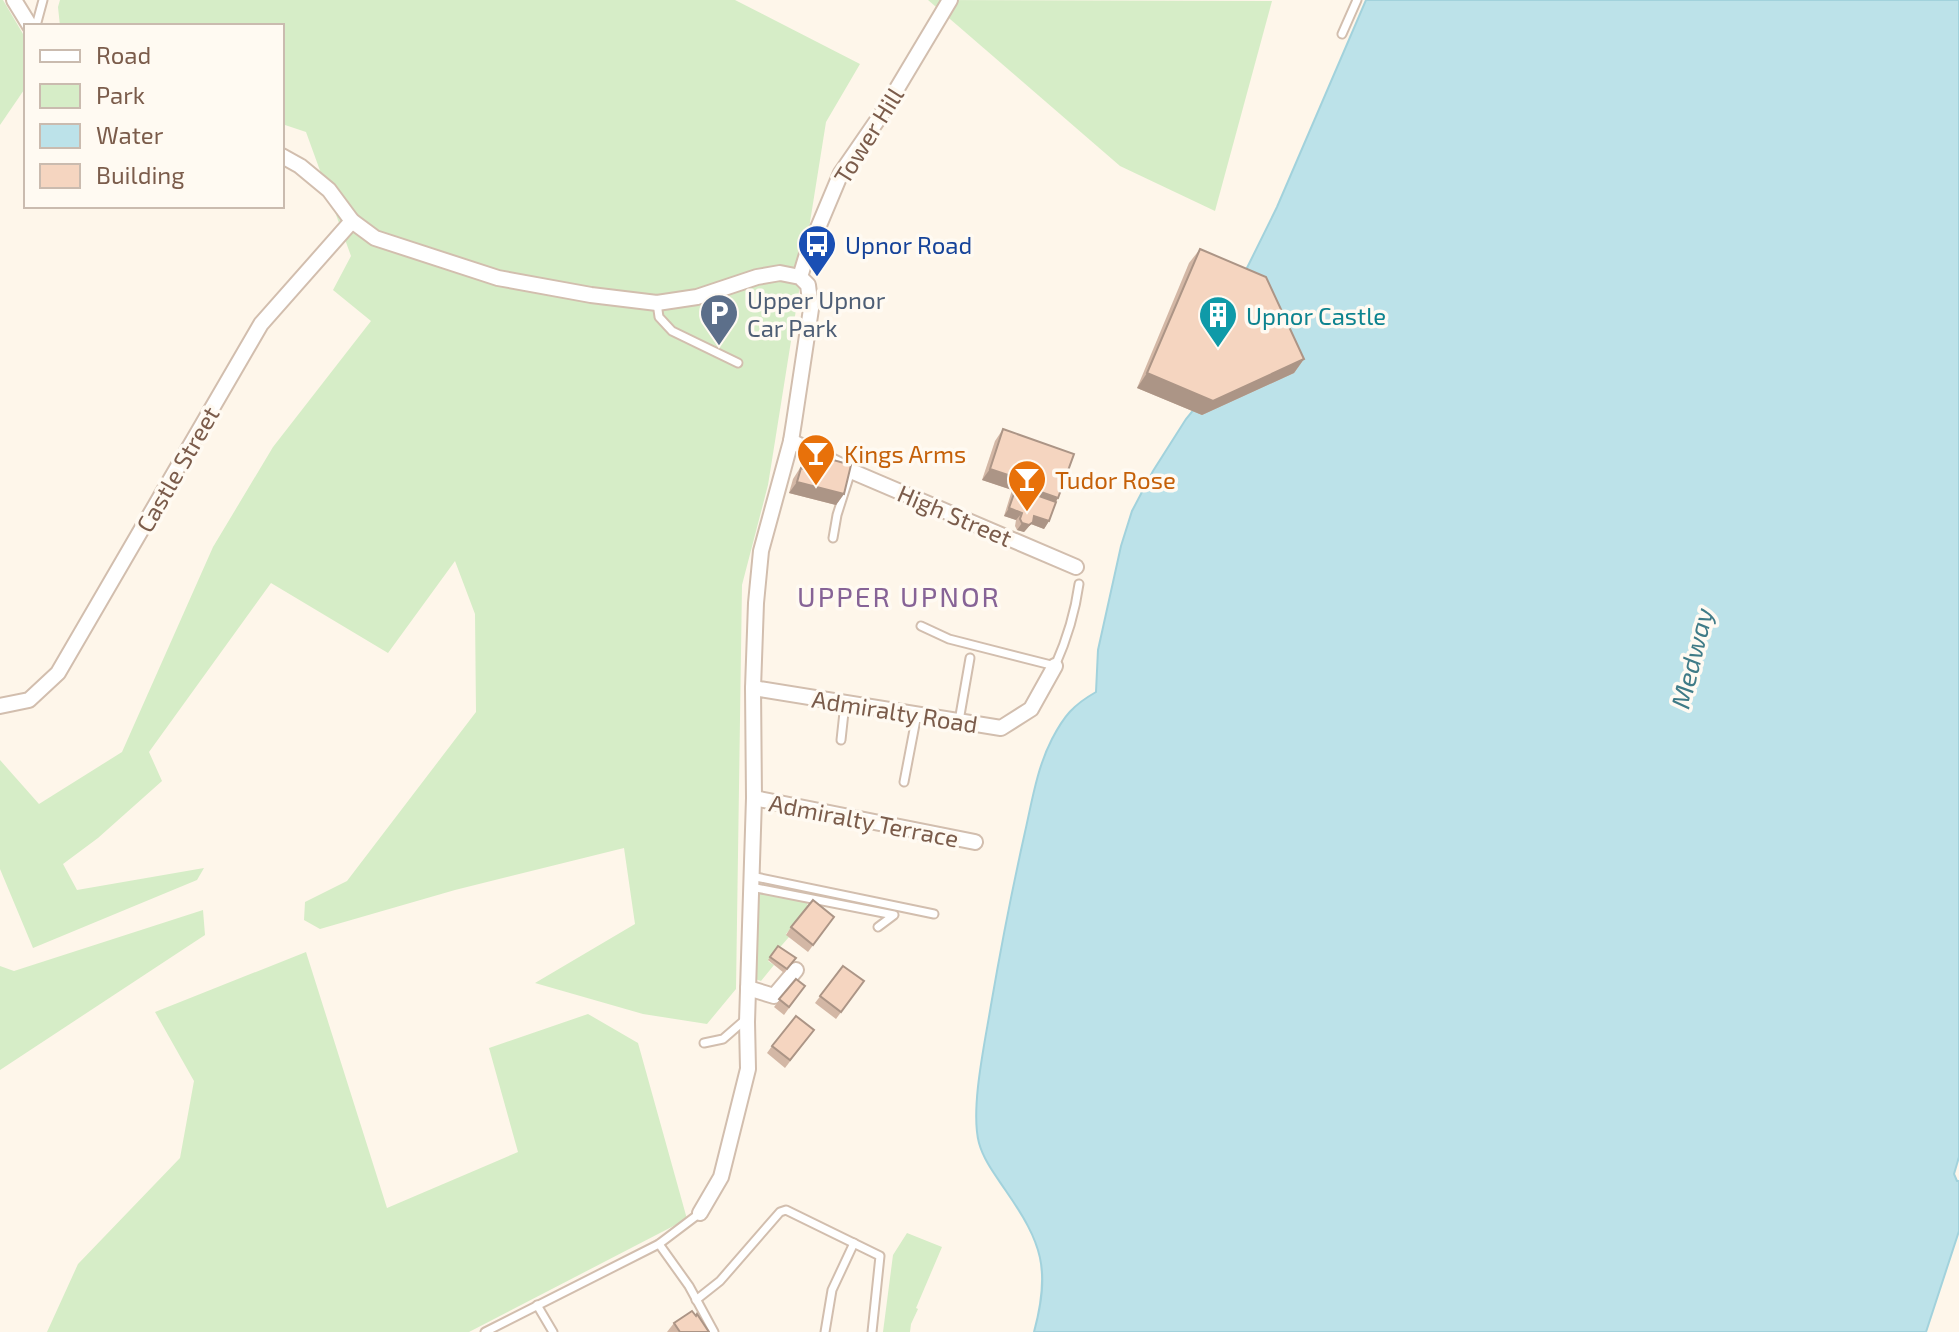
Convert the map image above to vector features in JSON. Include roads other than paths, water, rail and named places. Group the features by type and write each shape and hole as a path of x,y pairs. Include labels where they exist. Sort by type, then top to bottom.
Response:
{"street":[{"path":"14,0 29,24"},
{"name":"Tower Hill","path":"800,277 841,173 883,112 950,0"},
{"path":"284,157 329,190 352,221 375,238 498,278 657,303 697,297 757,277 780,273 800,277 808,285 811,309 791,441 761,551 756,603 748,1069 721,1177 700,1213"},
{"name":"Castle Street","path":"0,706 29,700 58,673 261,324 352,221"},
{"name":"High Street","path":"791,441 851,471 1076,567"},
{"name":"Admiralty Road","path":"753,688 1001,728 1031,709 1055,666"},
{"name":"Admiralty Terrace","path":"754,798 975,842"},
{"path":"748,988 774,996 796,970"}],"lane":[{"path":"37,24 43,0"},
{"path":"1342,34 1357,0"},
{"path":"657,303 659,317 672,331 738,363"},
{"path":"833,538 851,471"},
{"path":"921,626 949,639 1055,666 1066,642 1079,584"},
{"path":"959,721 970,658"},
{"path":"841,740 845,703"},
{"path":"904,782 917,714"},
{"path":"751,882 934,914"},
{"path":"751,882 894,915 878,927"},
{"path":"704,1043 723,1039 747,1018"},
{"path":"696,1300 720,1281 784,1210 879,1255 872,1332"},
{"path":"485,1332 659,1244 700,1213"},
{"path":"825,1332 832,1290 854,1243"},
{"path":"659,1244 689,1286 714,1332"},
{"path":"537,1305 553,1332"}],"water":[{"name":"Medway","path":"1366,0 1959,0 1959,1157 1954,1174 1959,1181 1959,1231 1926,1332 1034,1332 1042,1291 1040,1257 1028,1226 984,1156 979,1143 976,1112 982,1056 999,962 1036,785 1042,761 1061,724 1075,707 1096,692 1098,650 1132,511 1153,471 1204,397 1243,276 1277,207"}],"place":[{"name":"Upnor Road","path":"817,278"},
{"name":"Upper Upnor Car Park","path":"719,347"},
{"name":"Upnor Castle","path":"1218,349"},
{"name":"Kings Arms","path":"816,487"},
{"name":"Tudor Rose","path":"1027,513"}],"district":[{"name":"UPPER UPNOR","path":"899,596"}]}
